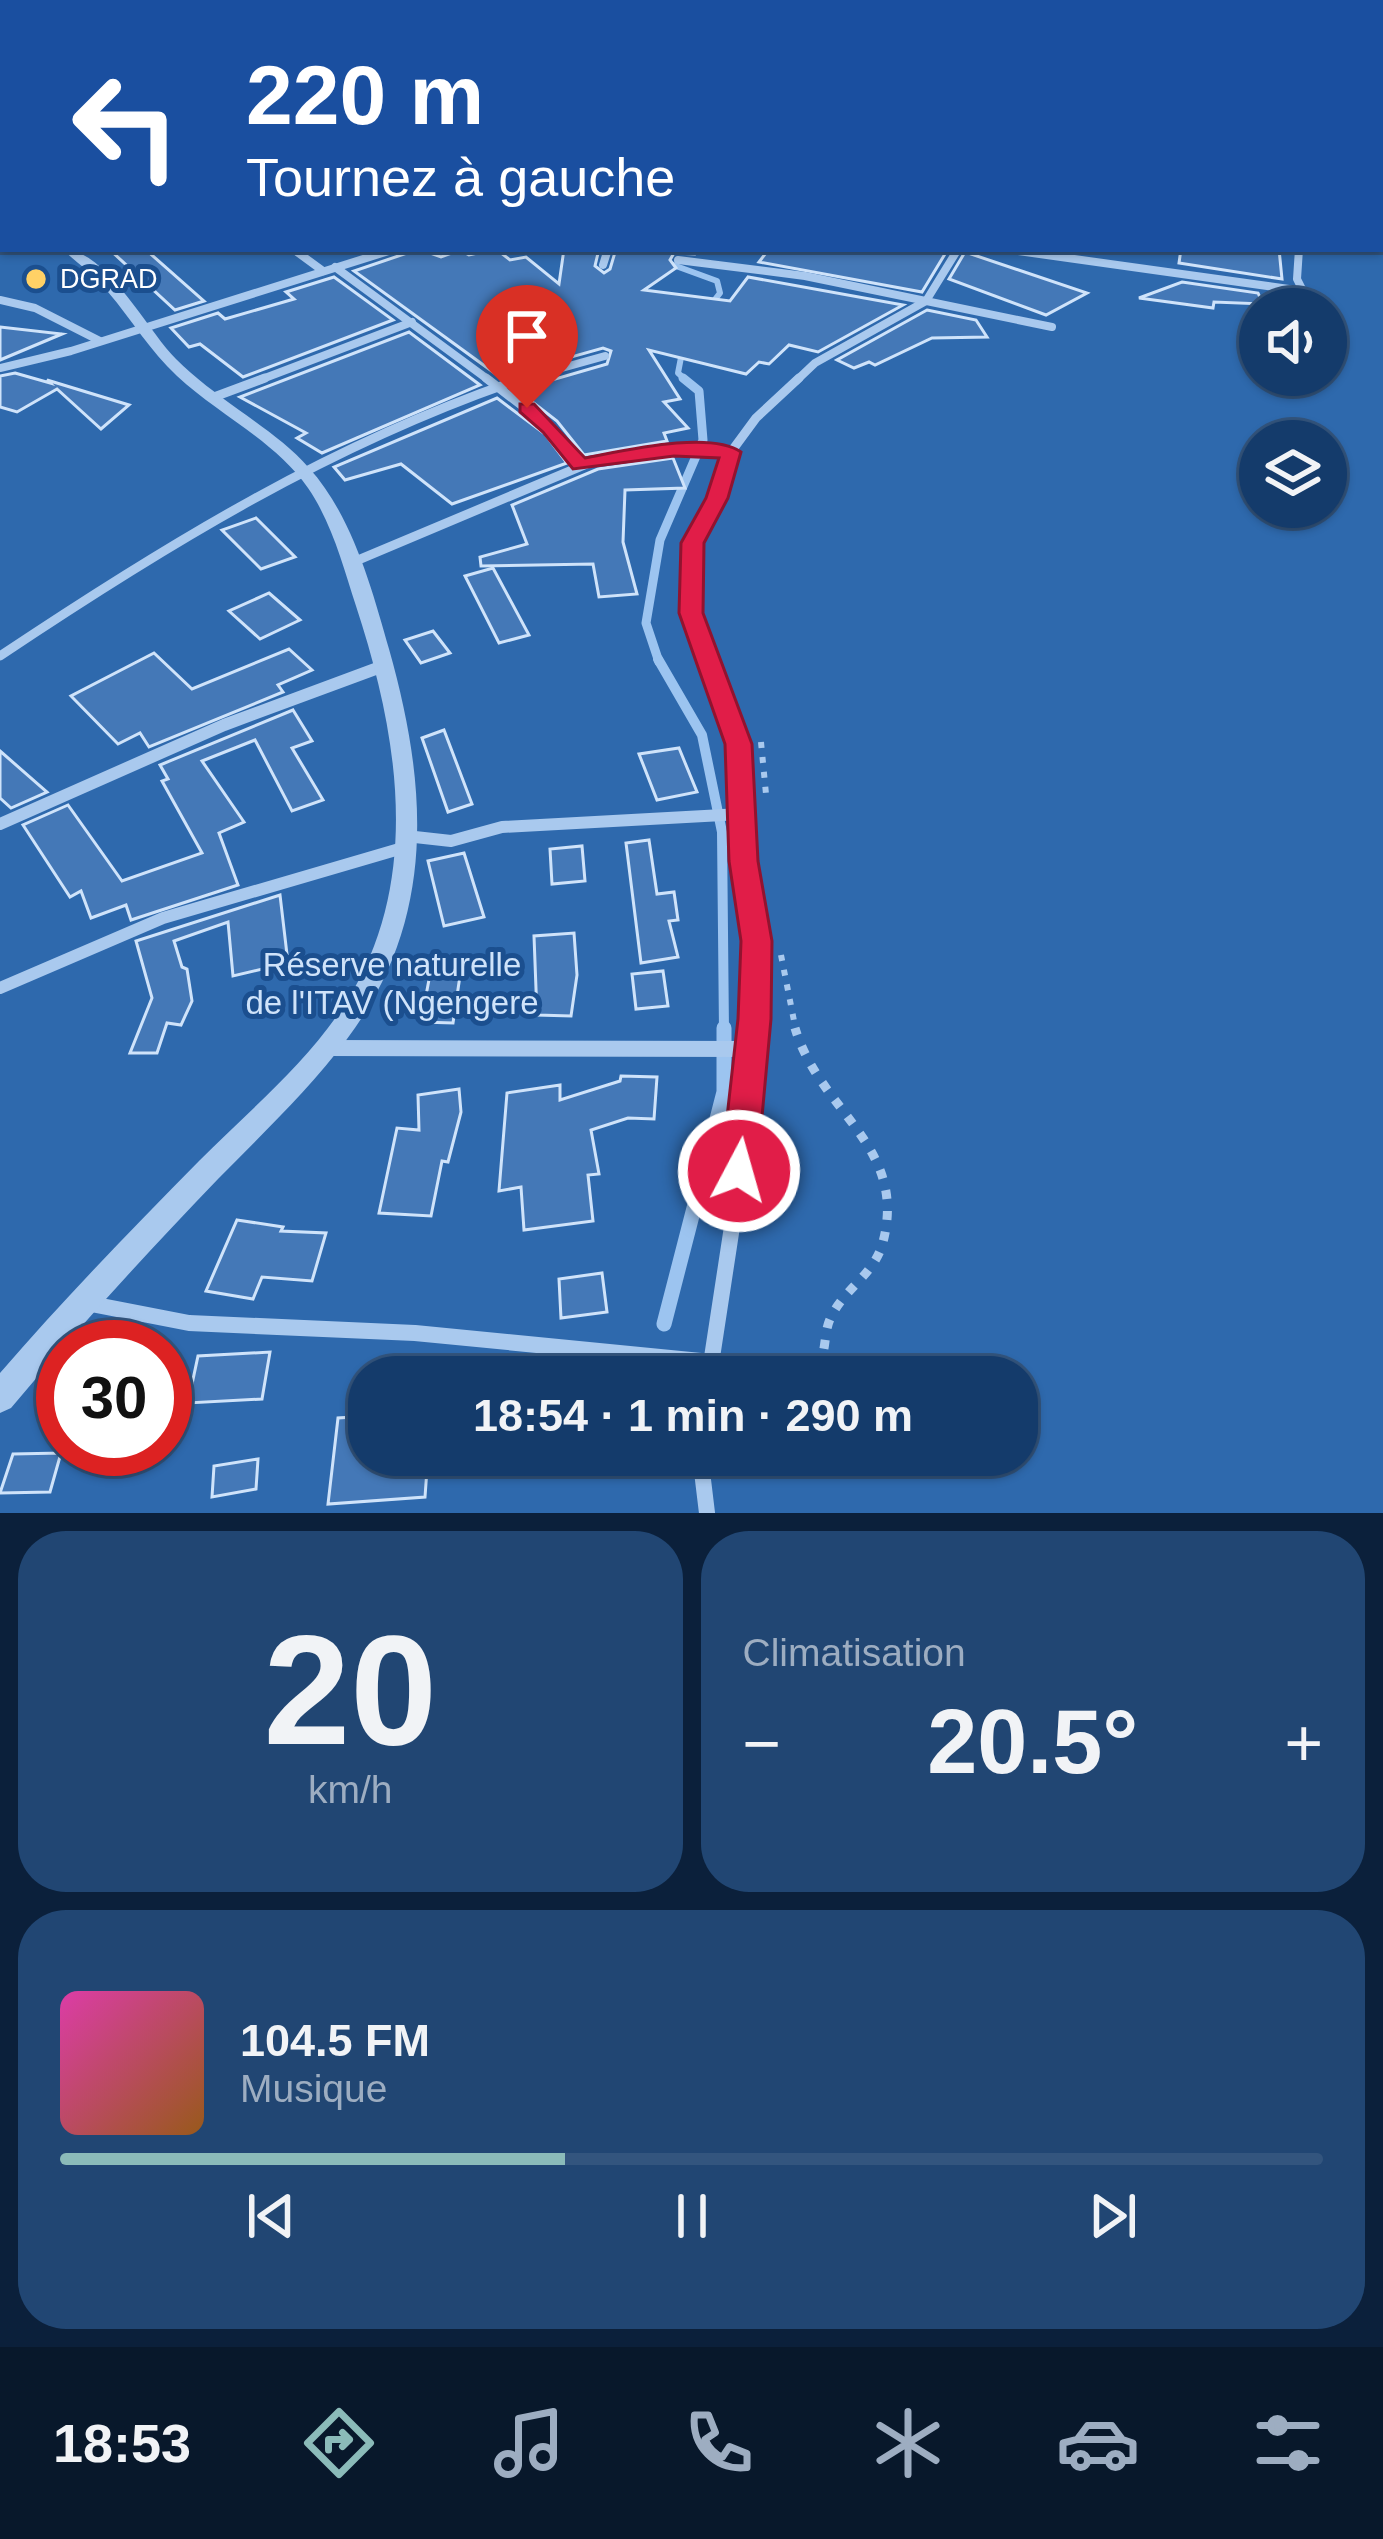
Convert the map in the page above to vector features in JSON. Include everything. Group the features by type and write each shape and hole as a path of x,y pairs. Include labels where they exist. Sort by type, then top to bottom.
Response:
{"street":[{"path":"0,1397 80,1302 293,1084 354,1009 381,963 398,911 406,842 409,768 387,664 322,496 303,471 179,371 99,269 73,252"},
{"path":"297,252 322,271"},
{"path":"0,368 384,252"},
{"path":"603,265 607,252"},
{"path":"712,1356 735,1207 756,941 738,744 691,613 692,543 717,498 731,452 785,386 815,363 926,301 956,252"},
{"path":"1024,252 1303,291 1298,280 1299,252"},
{"path":"678,260 805,277 1052,327"},
{"path":"335,267 550,428 580,465"},
{"path":"0,300 35,308 101,341"},
{"path":"214,397 412,322"},
{"path":"0,656 197,530 374,434 496,385 605,356"},
{"path":"351,563 426,535 580,465 674,449 731,452"},
{"path":"0,824 224,725 387,664"},
{"path":"0,988 163,918 406,842 451,841 502,827 741,814"},
{"path":"323,1048 751,1049"},
{"path":"80,1302 189,1323 415,1333 603,1356"},
{"path":"703,1476 707,1513"}],"path":[{"path":"723,704 754,725 765,750 765,797"},
{"path":"778,941 804,1054 884,1162 890,1189 884,1245 870,1274 831,1314 823,1356"}],"green space":[{"name":"Réserve naturelle de l'ITAV (Ngengere","path":"0,252 1383,252 1383,1513 0,1513"}],"building":[{"path":"112,252 148,252 204,301 175,310"},
{"path":"410,252 441,257 455,252 500,252 510,260 526,257 559,284 564,252 598,252 595,266 604,273 615,252 698,252 674,253 670,260 676,268 644,290 730,301 748,277 903,305 818,352 789,345 769,364 759,362 746,374 649,350 680,399 664,402 688,428 664,433 667,441 584,455 557,421 517,390 607,364 611,351 603,348 500,377 354,271"},
{"path":"767,252 946,252 922,292 759,262"},
{"path":"965,252 1087,293 1046,315 949,279"},
{"path":"1181,252 1279,252 1282,279 1179,263"},
{"path":"334,277 393,320 243,377 200,344 189,347 171,328 218,313 225,319 294,299 286,292"},
{"path":"1182,282 1239,290 1239,303 1214,302 1213,308 1139,298"},
{"path":"927,310 976,320 987,337 932,338 875,365 869,362 854,368 837,360"},
{"path":"0,327 62,334 0,360"},
{"path":"409,332 480,385 322,453 297,438 306,433 240,397"},
{"path":"15,373 129,405 101,429 57,389 17,412 0,407 0,376"},
{"path":"497,398 545,434 567,463 452,504 401,464 345,480 334,467"},
{"path":"673,458 685,488 625,490 623,542 637,594 599,597 593,564 481,566 480,557 527,544 512,505 598,469"},
{"path":"256,518 295,557 261,569 222,530"},
{"path":"493,568 529,635 499,643 465,576"},
{"path":"269,593 300,620 260,639 229,611"},
{"path":"433,631 450,653 421,663 405,640"},
{"path":"289,649 312,670 278,685 283,692 149,747 140,733 118,744 71,696 154,653 192,689"},
{"path":"293,710 312,741 292,748 323,800 292,811 255,740 202,761 244,822 219,833 238,885 131,920 126,905 91,918 81,891 70,897 23,825 68,805 122,881 202,853 162,781 168,779 160,765"},
{"path":"444,730 472,804 448,812 422,738"},
{"path":"679,748 697,792 657,800 639,754"},
{"path":"0,751 47,792 11,808 0,798"},
{"path":"649,840 657,894 674,892 678,920 669,921 678,957 641,963 626,843"},
{"path":"582,846 585,881 552,884 550,849"},
{"path":"464,853 484,917 444,926 428,861"},
{"path":"280,895 288,963 233,976 228,922 174,941 182,967 187,969 192,1001 181,1025 167,1023 157,1053 130,1053 152,998 136,941"},
{"path":"574,933 577,975 571,1016 537,1015 534,936"},
{"path":"431,969 461,969 453,1023 421,1022"},
{"path":"663,971 668,1006 636,1009 632,974"},
{"path":"621,1076 657,1077 654,1119 628,1118 591,1130 599,1174 588,1175 593,1221 524,1230 521,1187 499,1191 507,1093 560,1085 560,1100 620,1081"},
{"path":"459,1089 461,1112 448,1162 442,1161 431,1216 379,1213 397,1128 419,1130 418,1095"},
{"path":"237,1220 283,1227 281,1231 326,1233 312,1281 262,1277 253,1299 206,1291"},
{"path":"602,1273 607,1312 561,1318 559,1279"},
{"path":"270,1352 262,1399 192,1403 198,1356"},
{"path":"348,1417 348,1476 426,1476 425,1497 328,1504 338,1418"},
{"path":"13,1454 36,1454 36,1476 55,1476 50,1492 0,1493"},
{"path":"258,1459 256,1489 212,1497 214,1466"}],"waterway":[{"path":"664,252 665,262 717,281 720,293 710,306"},
{"path":"683,347 678,373 687,381"},
{"path":"658,659 646,623 660,540 703,440 699,391 683,378"},
{"path":"658,659 702,735 722,832 724,1031"},
{"path":"664,1324 724,1092 724,1031"}],"place":[{"name":"DGRAD","path":"36,279"}],"route":[{"path":"527,408 580,465 674,449 731,452 717,498 692,543 691,613 738,744 744,861 756,941 754,1019 739,1171"}]}
